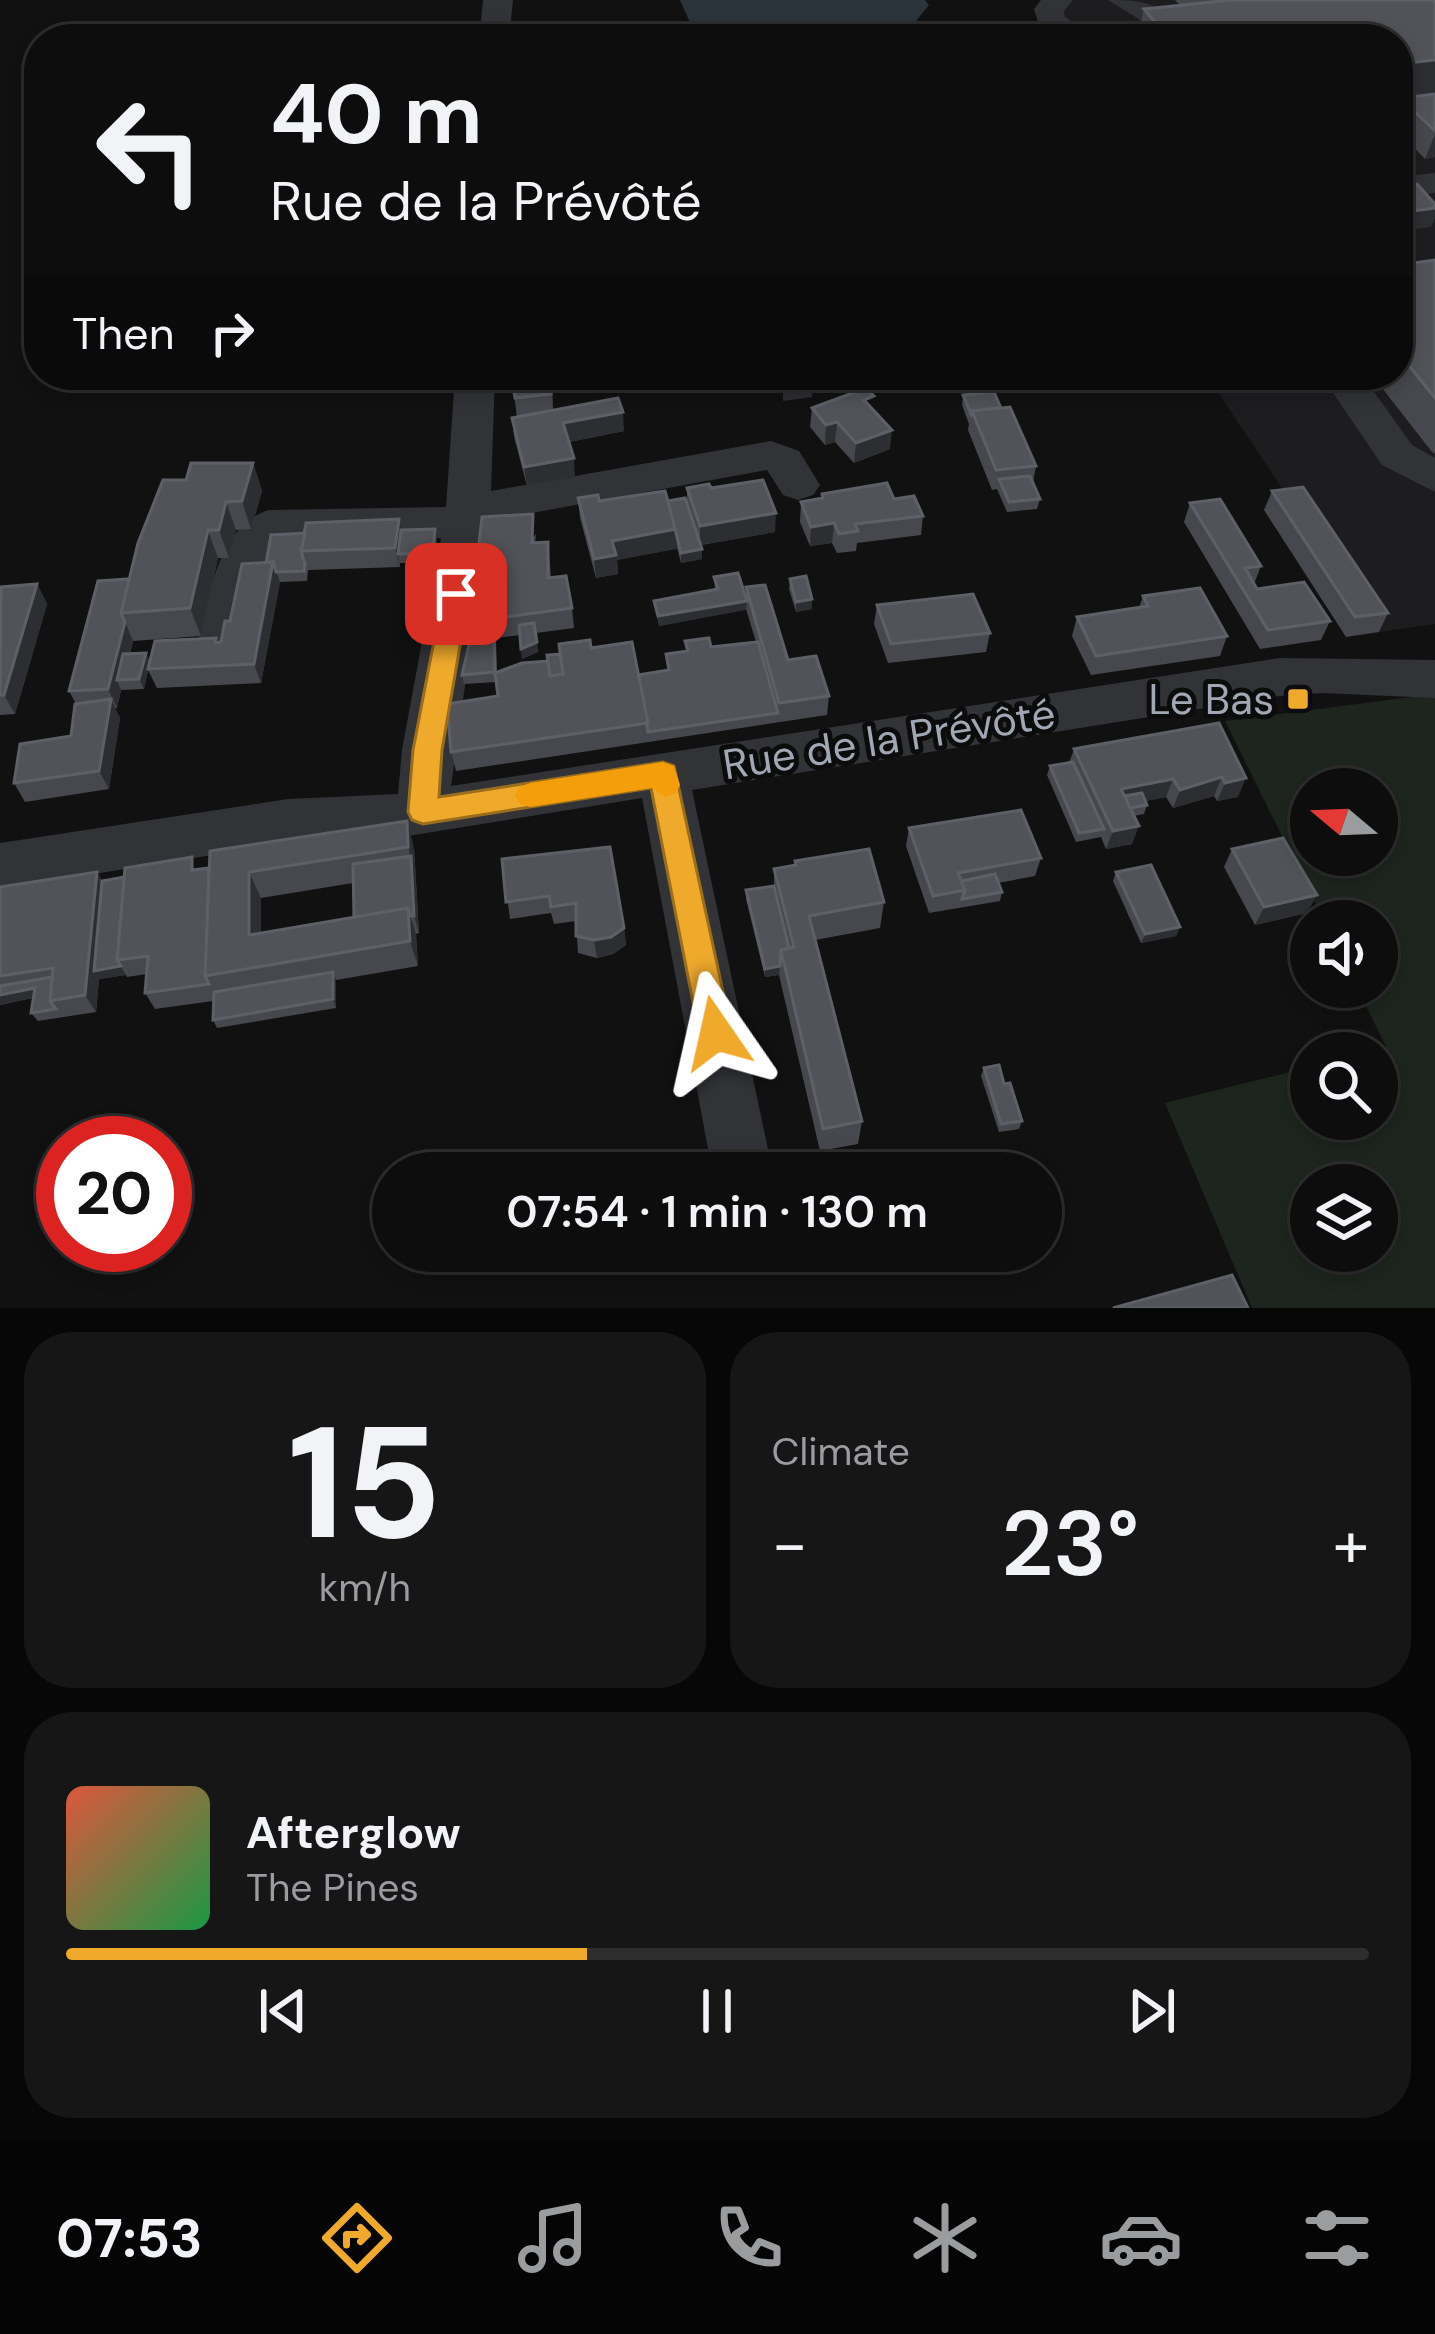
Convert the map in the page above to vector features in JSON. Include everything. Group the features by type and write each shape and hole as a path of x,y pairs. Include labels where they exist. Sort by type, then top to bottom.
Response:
{"street":[{"path":"1055,24 1049,9 1058,0"},
{"path":"1123,0 1153,15 1160,24"},
{"path":"423,812 428,750 467,516 474,390"},
{"path":"1352,390 1397,455 1435,477"},
{"path":"223,637 239,566 269,526 467,516 771,455 784,461 798,485"},
{"name":"Rue de la Prévôté","path":"0,866 288,821 423,812 1280,677 1435,646"},
{"name":"Rue de la Prévôté","path":"1280,677 1435,679"},
{"path":"663,774 738,1152"}],"shaded area":[{"path":"680,0 925,0 929,5 916,21 881,24 691,24"},
{"path":"1050,0 1435,0 1435,624 1379,632 1216,390 1413,390 1413,24 1069,24"},
{"path":"1435,694 1435,1308 1252,1308 1165,1103 1290,1072 1290,1140 1398,1140 1398,1032 1379,1032 1367,1008 1398,1008 1398,900 1314,900 1302,876 1398,876 1398,768 1290,768 1290,852 1225,721"}],"building":[{"path":"1232,0 1435,0 1435,60 1413,62 1413,24 1156,24 1144,9"},
{"path":"1435,94 1435,131 1413,110 1413,97"},
{"path":"1417,184 1435,208 1413,211 1413,185"},
{"path":"1435,260 1435,398 1413,371 1413,263"},
{"path":"514,390 551,390 551,394 515,398"},
{"path":"868,390 874,396 864,400 892,430 856,443 837,422 826,425 812,408"},
{"path":"994,392 1001,408 971,414 963,395"},
{"path":"618,398 623,412 563,423 574,458 524,467 512,418"},
{"path":"1010,407 1036,466 996,470 972,411"},
{"path":"191,463 253,463 242,501 226,502 219,530 208,530 190,608 121,613 138,543 163,480 186,480"},
{"path":"1030,476 1040,499 1009,502 999,479"},
{"path":"763,480 776,513 700,526 687,488"},
{"path":"887,483 894,499 914,496 923,516 855,524 858,531 839,534 834,523 811,527 801,502 823,498 822,494"},
{"path":"1303,487 1388,613 1355,617 1272,491"},
{"path":"665,491 676,529 612,541 616,555 594,559 578,498 598,495 599,501"},
{"path":"685,498 702,549 681,553 668,501"},
{"path":"1220,499 1261,566 1245,568 1257,589 1304,582 1330,621 1268,630 1190,503"},
{"path":"533,514 532,543 548,542 548,578 566,576 572,608 470,622 482,517"},
{"path":"399,519 395,548 301,551 306,523"},
{"path":"435,529 433,553 398,554 401,530"},
{"path":"305,533 304,571 276,572 273,562 266,563 271,535"},
{"path":"273,562 254,664 148,669 155,641 216,638 215,643 221,642 242,564"},
{"path":"738,573 747,601 658,616 654,601 718,589 714,577"},
{"path":"806,576 812,599 796,602 790,579"},
{"path":"129,579 121,613 125,622 108,689 69,691 98,581"},
{"path":"37,584 4,695 0,695 1,587"},
{"path":"765,585 788,660 816,656 829,696 779,703 746,587"},
{"path":"1200,588 1227,636 1096,656 1077,617 1148,606 1143,596"},
{"path":"973,594 990,633 891,644 877,605"},
{"path":"534,623 537,642 521,649 519,625"},
{"path":"494,629 495,672 462,675 472,632"},
{"path":"709,638 711,647 758,642 778,713 648,732 638,675 669,670 666,654 688,651 685,641"},
{"path":"590,640 591,648 632,642 648,723 451,752 447,704 498,696 495,673 522,663 548,661 550,676 563,674 559,644"},
{"path":"146,653 139,679 117,680 123,654"},
{"path":"560,654 563,674 550,676 547,655"},
{"path":"111,699 99,771 14,783 20,744 71,736 75,704"},
{"path":"1219,723 1246,778 1225,783 1222,777 1180,790 1173,779 1121,789 1139,826 1113,831 1074,749"},
{"path":"1073,762 1104,829 1079,833 1050,766"},
{"path":"1142,793 1147,805 1130,808 1125,796"},
{"path":"1021,810 1041,858 958,873 965,890 933,896 909,828"},
{"path":"407,821 408,847 249,872 249,935 408,908 410,941 205,976 210,851"},
{"path":"1283,838 1290,850 1290,876 1306,876 1317,895 1264,907 1232,849"},
{"path":"610,847 624,928 611,937 576,936 576,903 551,907 549,896 506,902 502,859"},
{"path":"869,849 884,902 809,916 862,1121 823,1129 781,950 794,947 774,869"},
{"path":"411,856 414,916 408,908 354,917 353,864"},
{"path":"192,857 192,870 209,868 205,976 209,984 145,993 148,956 117,960 125,868"},
{"path":"1151,865 1180,927 1145,934 1116,872"},
{"path":"97,872 85,995 50,1001 53,968 0,976 0,887"},
{"path":"995,874 1002,892 962,899 961,881"},
{"path":"124,877 117,960 121,966 94,971 102,881"},
{"path":"774,886 789,948 781,950 780,966 765,969 746,890"},
{"path":"333,972 333,999 213,1020 214,992"},
{"path":"52,977 50,1001 56,1009 31,1013 35,988 0,995 0,986"},
{"path":"999,1065 1022,1121 1001,1124 984,1068"},
{"path":"1232,1275 1248,1308 1113,1308"}],"slow traffic":[{"path":"530,795 663,774 665,785"}],"place":[{"name":"Le Bas","path":"1298,699"}],"route":[{"path":"456,594 423,783 423,812 663,774 716,1033"}]}
